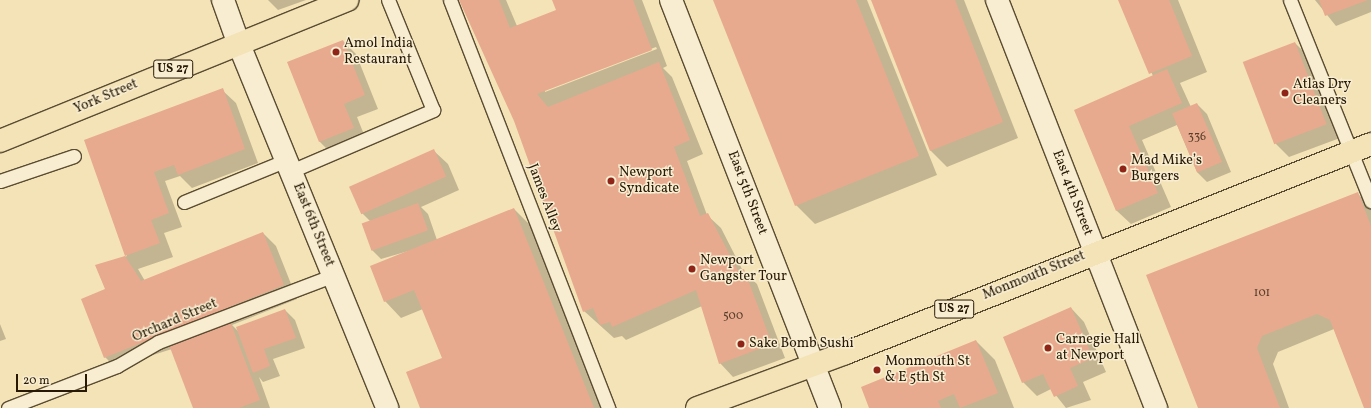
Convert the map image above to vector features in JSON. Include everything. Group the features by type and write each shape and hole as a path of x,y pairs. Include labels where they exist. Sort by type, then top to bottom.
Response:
{"main road":[{"name":"York Street","path":"0,141 238,42 347,0"},
{"name":"Monmouth Street","path":"709,406 1094,252 1361,148"}],"street":[{"name":"East 6th Street","path":"223,0 238,42 387,408"},
{"name":"East 5th Street","path":"671,0 830,408"},
{"name":"East 4th Street","path":"997,0 1156,408"}],"lane":[{"path":"184,202 289,166 433,110 388,0"},
{"name":"James Alley","path":"450,0 608,408"},
{"path":"1290,0 1361,148 1371,201"},
{"path":"0,181 74,156"},
{"name":"Orchard Street","path":"8,408 117,366 158,342 334,275"}],"building":[{"path":"459,0 499,0 510,28 556,10 552,0 633,0 652,50 537,94 548,107 659,62 690,140 674,147 700,216 708,213 738,271 744,269 772,344 719,364 696,290 612,327 610,322 600,325 593,308 583,312 514,121"},
{"path":"713,0 856,0 919,156 795,206"},
{"path":"871,0 955,0 1003,122 930,151"},
{"path":"1118,0 1169,0 1192,56 1149,74"},
{"path":"1319,0 1368,0 1325,16"},
{"path":"343,40 365,95 344,104 354,128 319,142 287,62"},
{"name":"Atlas Dry Cleaners","path":"1295,42 1327,124 1274,144 1243,62"},
{"path":"1167,69 1182,103 1129,126 1158,193 1116,211 1074,110"},
{"path":"223,88 245,149 178,175 174,165 154,172 169,213 151,220 160,243 125,256 84,140"},
{"path":"1197,103 1222,162 1197,172 1172,114"},
{"path":"434,149 446,176 361,214 349,187"},
{"path":"1358,192 1371,226 1371,408 1364,408 1330,320 1317,314 1262,336 1257,348 1280,408 1198,408 1146,275"},
{"path":"418,203 428,230 372,251 362,224"},
{"path":"514,208 594,408 420,408 406,372 442,358 414,290 384,302 370,266"},
{"path":"263,232 284,285 104,358 81,299 105,289 95,265 125,256 141,281"},
{"name":"Carnegie Hall at Newport","path":"1071,307 1093,358 1070,368 1078,386 1054,397 1043,374 1022,383 1003,337"},
{"path":"285,309 296,338 264,349 270,366 253,373 236,327"},
{"path":"230,321 260,400 239,408 193,408 169,345"},
{"path":"976,340 998,393 960,408 954,394 938,401 941,408 869,408 861,387"}],"place":[{"name":"Amol India Restaurant","path":"336,52"},
{"name":"Atlas Dry Cleaners","path":"1285,93"},
{"name":"Mad Mike’s Burgers","path":"1123,169"},
{"name":"Newport Syndicate","path":"611,181"},
{"name":"Newport Gangster Tour","path":"692,269"},
{"name":"Sake Bomb Sushi","path":"741,344"},
{"name":"Carnegie Hall at Newport","path":"1048,348"},
{"name":"Monmouth St & E 5th St","path":"877,370"}]}
